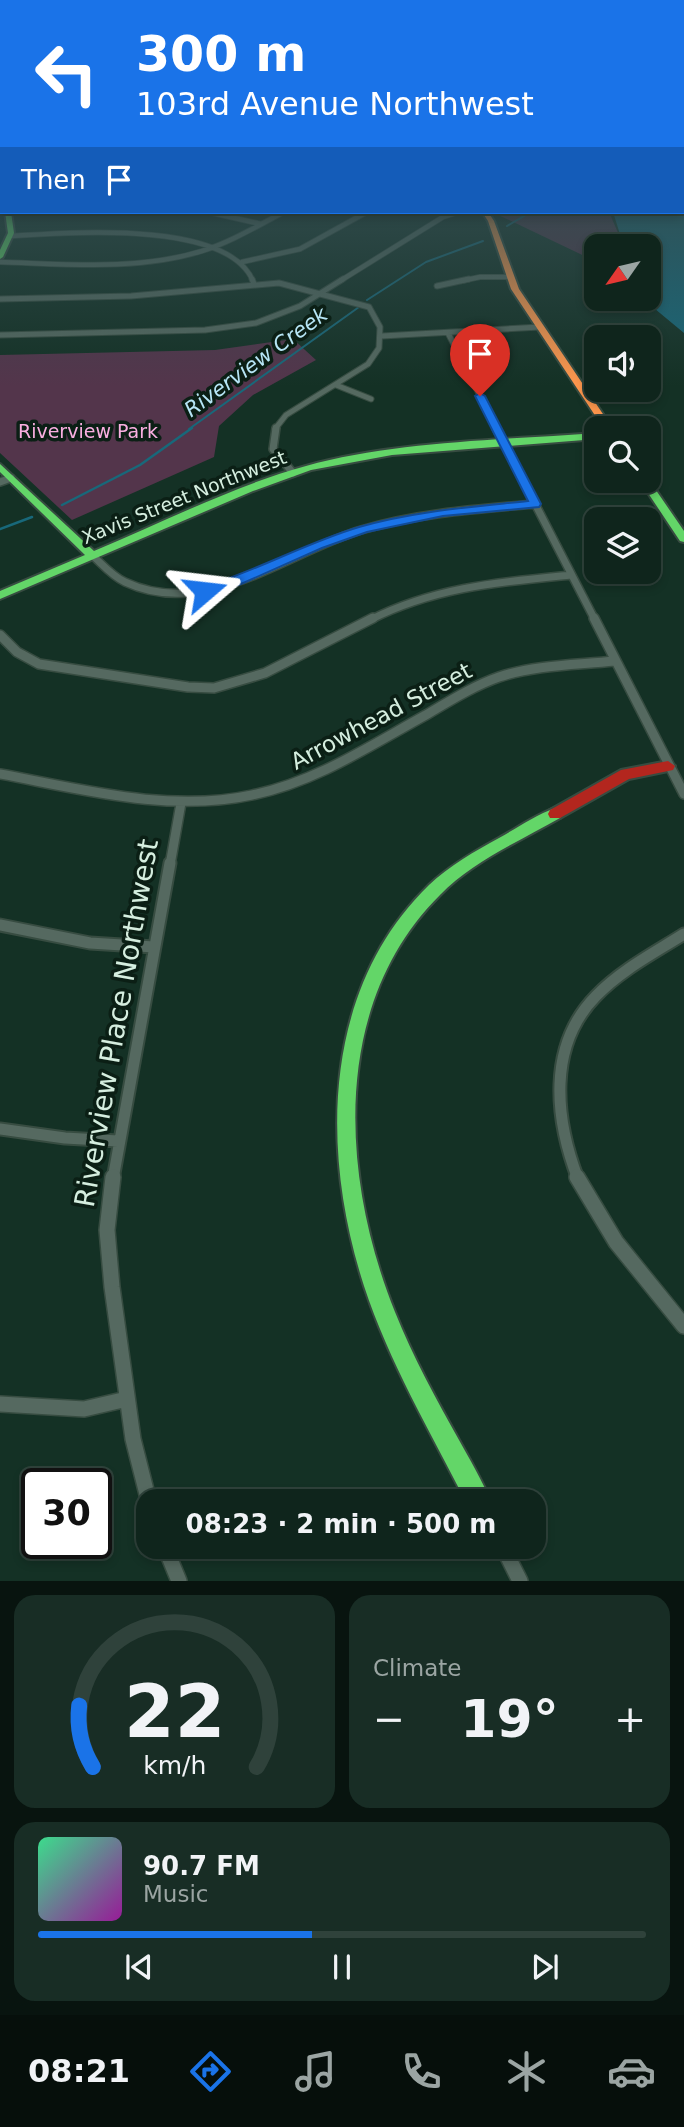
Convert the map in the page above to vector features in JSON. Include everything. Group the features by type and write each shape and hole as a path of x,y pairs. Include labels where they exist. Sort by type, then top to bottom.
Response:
{"street":[{"path":"0,257 6,240 76,238"},
{"path":"175,238 213,247 242,262 254,284"},
{"path":"0,262 140,262 178,257 213,247 232,238"},
{"path":"242,262 300,249 320,238"},
{"path":"0,335 223,329 276,316 322,292 409,238"},
{"path":"497,238 516,292 600,416"},
{"path":"437,286 480,277 510,276"},
{"path":"0,299 131,296 254,284 285,284 370,307 376,315 382,336 368,363 289,412 277,423 272,436 273,449 293,473"},
{"path":"382,336 540,327"},
{"path":"449,332 684,794"},
{"path":"336,385 371,399"},
{"name":"Xavis Street Northwest","path":"0,595 293,473 367,455 584,437"},
{"path":"0,467 6,480 115,576 135,586 158,592 197,592 236,581 317,545 364,529 443,513 535,504"},
{"path":"653,493 684,539"},
{"path":"0,635 17,652 39,664 176,685 214,688 265,673 416,599 484,584 571,575"},
{"name":"Arrowhead Street","path":"0,774 137,799 181,803 250,795 310,778 497,678 524,670 614,661"},
{"path":"472,1489 394,1334 374,1285 358,1233 348,1177 345,1133 347,1076 356,1025 374,974 390,946 421,904 447,879 486,851 627,774 668,766"},
{"name":"Riverview Place Northwest","path":"146,1489 133,1439 107,1246 109,1198 181,803"},
{"path":"0,925 90,943 153,947"},
{"path":"684,934 608,987 586,1007 565,1049 558,1104 568,1157 587,1199 601,1222 684,1326"},
{"path":"0,1129 65,1139 118,1142"},
{"path":"0,1404 84,1409 127,1399"},
{"path":"170,1559 179,1581"},
{"path":"509,1559 520,1581"}],"green space":[{"path":"546,238 584,238 584,256"},
{"name":"Riverview Park","path":"293,339 316,360 253,395 219,426 214,457 72,520 0,453 0,355 215,350"}],"water":[{"path":"662,238 684,238 684,333 659,312 662,312"}],"waterway":[{"name":"Riverview Creek","path":"367,300 426,262 483,241"},
{"name":"Riverview Creek","path":"189,429 359,307"},
{"name":"Riverview Creek","path":"62,505 140,465 192,428"},
{"name":"Riverview Creek","path":"0,529 32,517"}],"traffic: fast":[{"path":"0,257 9,238"},
{"path":"0,595 249,489 309,468 392,452 584,437"},
{"path":"0,467 92,555"},
{"path":"653,493 684,539"},
{"path":"472,1489 410,1370 375,1287 360,1237 350,1185 346,1132 348,1078 356,1026 373,977 399,931 434,890 448,878 477,858 555,814"}],"traffic: slow":[{"path":"497,238 515,289 600,416"}],"traffic: jam":[{"path":"555,814 626,774 668,766"}],"route":[{"path":"205,591 236,581 317,545 364,529 443,513 535,504 480,396"}]}
